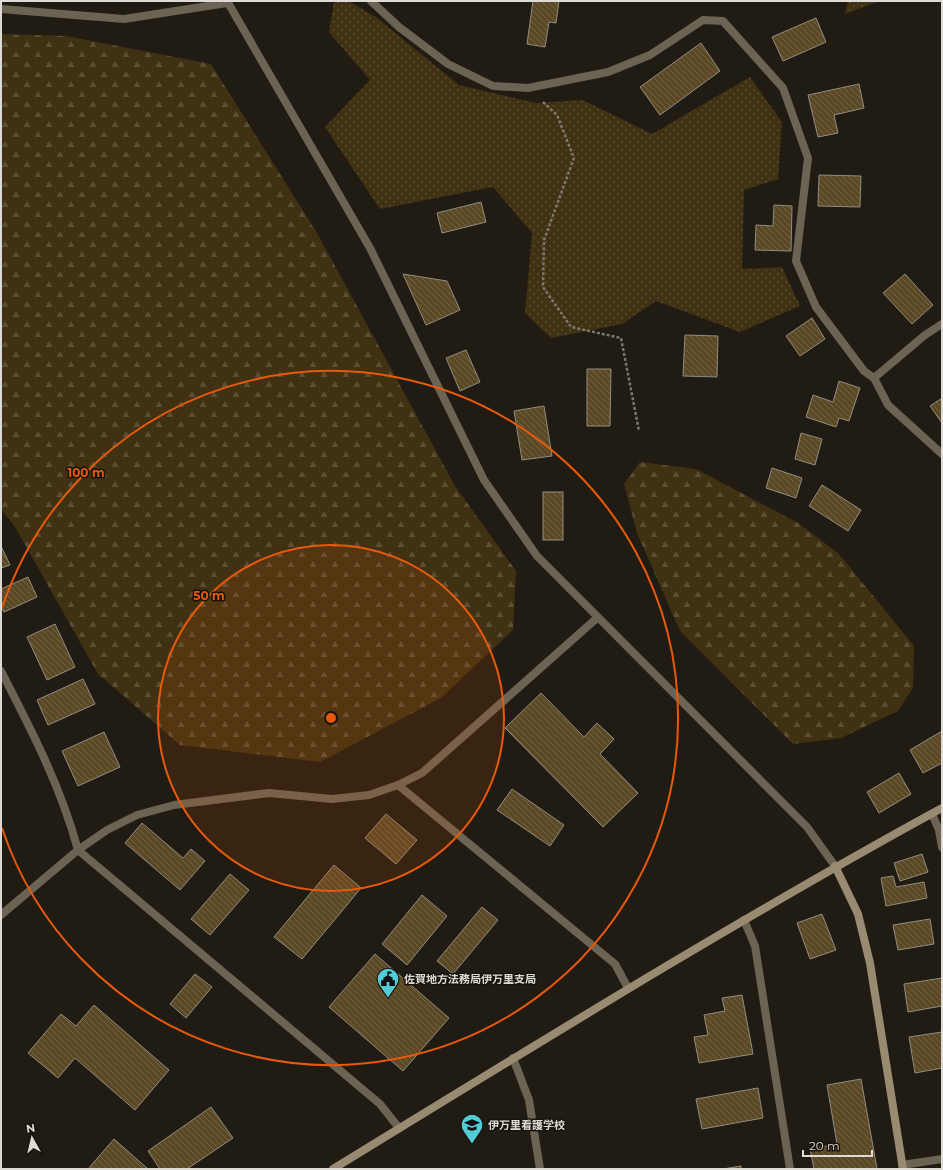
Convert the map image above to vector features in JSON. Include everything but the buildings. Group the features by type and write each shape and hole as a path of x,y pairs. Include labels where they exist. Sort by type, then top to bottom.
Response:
{"street":[{"path":"371,1 399,27 448,64 493,86 528,88 608,72 650,55 703,20 723,21 783,88 808,158 796,262 816,306 864,371 874,378 888,406 942,454"},
{"path":"1,9 124,19 227,2 370,248 484,480 537,556 597,618 807,827 835,866 858,914 870,963 902,1167 942,1159"},
{"path":"874,378 925,335 942,324"},
{"path":"1,915 78,850 107,830 131,818 174,805 269,793 339,798 370,795 398,785 422,773 597,618"},
{"path":"1,672 37,740 69,817 78,850 244,988 380,1104 399,1128"},
{"path":"398,785 615,964 628,988"},
{"path":"333,1169 628,988 835,866 942,808"},
{"path":"932,814 939,830 942,847"},
{"path":"744,920 755,946 790,1169"},
{"path":"513,1058 529,1100 540,1169"}],"path":[{"path":"528,88 557,115 574,158 544,240 542,287 571,327 621,338 639,431"}],"green space":[{"path":"334,1 349,1 377,18 459,85 536,103 583,100 652,134 750,77 782,122 778,179 744,190 742,269 782,267 800,306 740,332 656,301 622,324 551,338 525,313 532,233 493,187 380,209 325,127 370,80 329,32"},
{"path":"848,1 879,1 845,14"},
{"path":"1,34 66,36 211,64 317,233 455,486 516,571 513,630 441,698 320,762 180,745 98,674 15,527 1,509"},
{"path":"640,462 696,469 798,523 839,554 914,646 913,688 898,711 841,738 793,744 680,631 637,533 624,484"}],"place":[{"name":"佐賀地方法務局伊万里支局","path":"388,998"},
{"name":"伊万里看護学校","path":"472,1144"}]}
